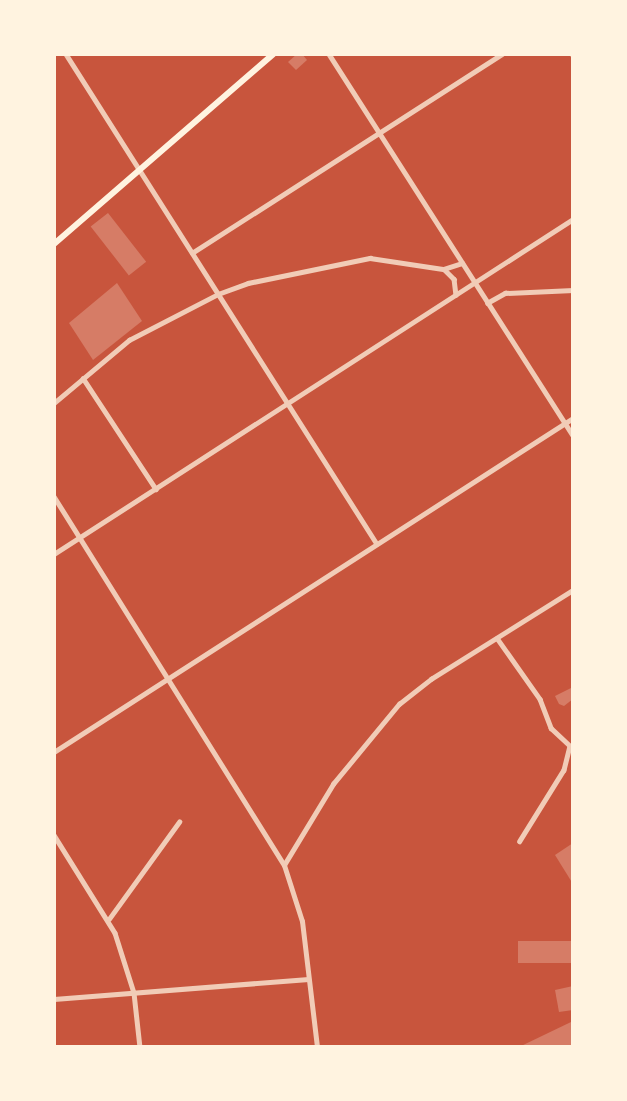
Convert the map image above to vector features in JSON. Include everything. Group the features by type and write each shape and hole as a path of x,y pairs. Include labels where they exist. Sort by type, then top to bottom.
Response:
{"main road":[{"path":"54,244 273,54"}],"street":[{"path":"66,54 377,544"},
{"path":"329,54 573,436"},
{"path":"192,253 502,54"},
{"path":"54,554 573,219"},
{"path":"54,403 129,341 218,293 261,279 370,258 444,269 462,263"},
{"path":"444,269 454,279 456,295"},
{"path":"487,303 505,293 573,290"},
{"path":"83,378 156,489"},
{"path":"54,752 573,418"},
{"path":"54,497 284,865 298,904 317,1047"},
{"path":"284,865 333,784 379,725 415,691 573,590"},
{"path":"497,638 540,699 551,728 570,746 564,770 520,841"},
{"path":"109,919 179,822"},
{"path":"54,835 109,919 134,993 140,1047"},
{"path":"54,999 308,979"}],"building":[{"path":"297,54 302,54 307,60 296,70 288,62"},
{"path":"108,213 146,262 129,275 91,227"},
{"path":"117,283 142,321 93,360 69,323"},
{"path":"573,687 573,699 564,706 559,704 555,696"},
{"path":"573,843 573,884 555,855"},
{"path":"518,941 573,941 573,963 518,963"},
{"path":"573,986 573,1010 559,1012 555,990"},
{"path":"571,1022 573,1045 519,1047"}]}
